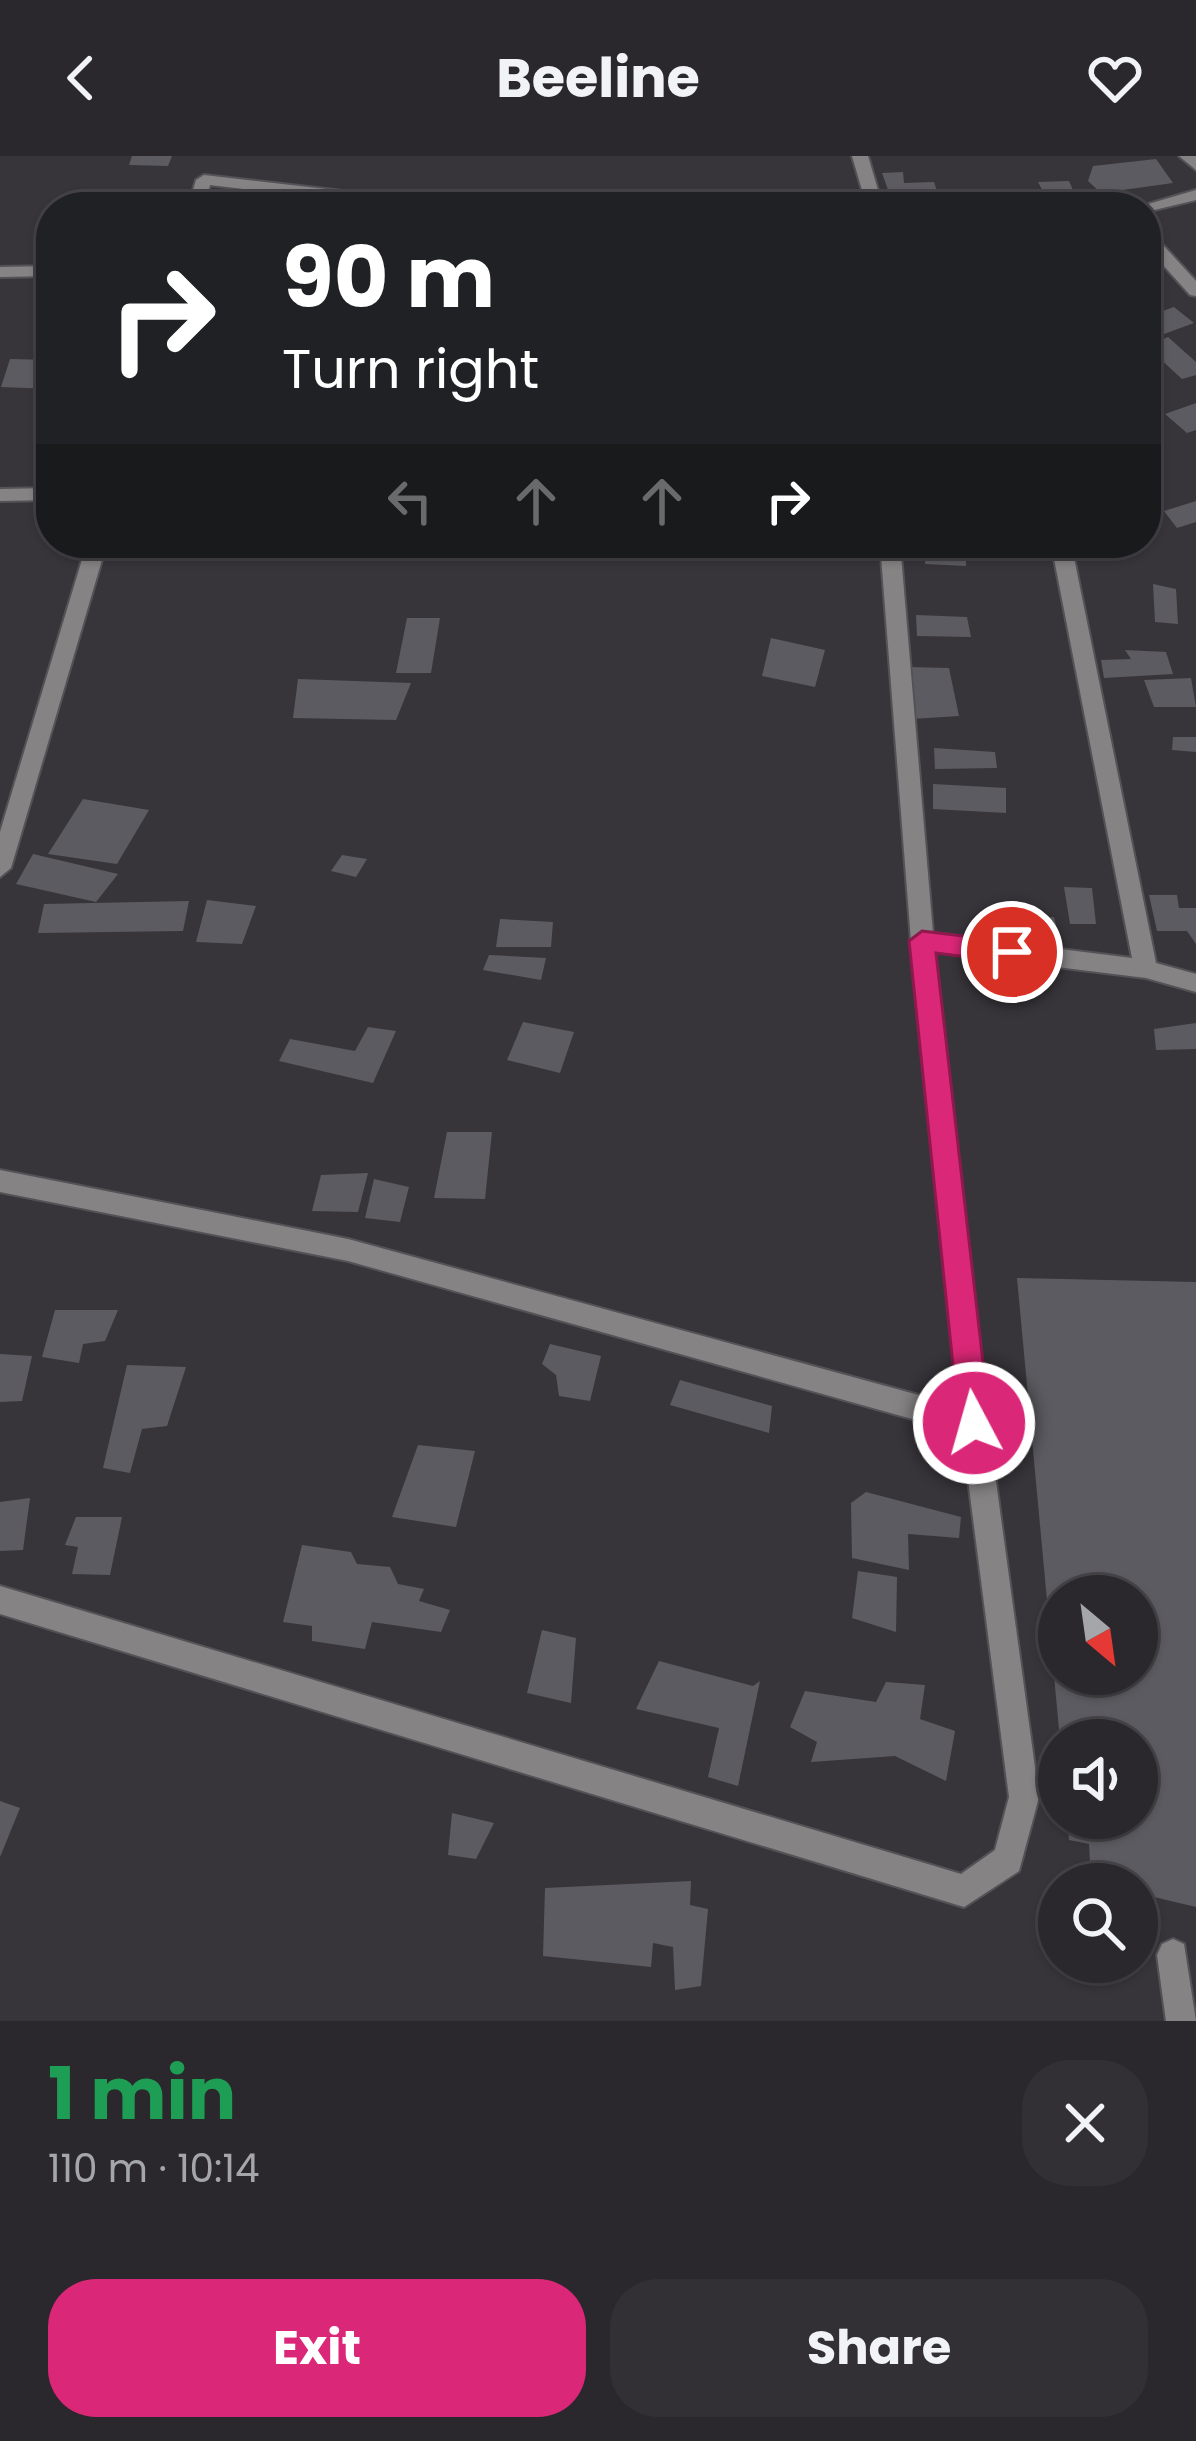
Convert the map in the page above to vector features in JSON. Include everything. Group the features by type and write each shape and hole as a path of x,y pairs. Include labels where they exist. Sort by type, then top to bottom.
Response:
{"street":[{"path":"860,156 871,192"},
{"path":"1187,156 1196,164"},
{"path":"201,192 207,174 334,192"},
{"path":"1161,203 1196,195"},
{"path":"1161,252 1196,291"},
{"path":"0,272 36,271"},
{"path":"0,495 36,494"},
{"path":"0,868 93,558"},
{"path":"0,1600 964,1891 1008,1860 1024,1797 974,1423 922,941 891,558"},
{"path":"1064,558 1146,969"},
{"path":"922,941 1146,969 1196,982"},
{"path":"0,1181 348,1250 974,1423"},
{"path":"1173,1955 1182,2021"}],"building":[{"path":"132,156 172,156 168,166 129,165"},
{"path":"1156,159 1173,183 1100,192 1088,181 1093,166"},
{"path":"903,172 904,183 934,182 937,192 889,192 882,173"},
{"path":"1069,181 1074,192 1043,192 1038,182"},
{"path":"1174,307 1194,323 1164,334 1161,312"},
{"path":"1168,337 1196,362 1196,375 1182,379 1161,360 1161,340"},
{"path":"10,359 36,360 36,388 1,387"},
{"path":"1196,403 1196,430 1187,433 1165,414"},
{"path":"1196,501 1196,522 1177,528 1164,511"},
{"path":"925,558 966,558 966,566 925,564"},
{"path":"1153,584 1176,589 1178,624 1155,622"},
{"path":"916,615 967,617 971,637 917,636"},
{"path":"407,618 440,618 431,673 396,673"},
{"path":"771,638 825,650 815,687 762,676"},
{"path":"1125,650 1166,652 1173,674 1104,678 1101,660 1131,659"},
{"path":"908,667 949,668 959,716 912,719"},
{"path":"1191,678 1196,707 1154,707 1144,680"},
{"path":"298,679 411,683 396,720 293,718"},
{"path":"1173,737 1196,737 1196,752 1172,750"},
{"path":"934,748 995,752 997,768 935,769"},
{"path":"933,784 1006,788 1006,813 933,809"},
{"path":"83,799 149,810 117,864 48,854"},
{"path":"33,854 118,874 96,902 16,884"},
{"path":"342,855 367,859 356,877 331,871"},
{"path":"1064,887 1092,888 1096,924 1070,924"},
{"path":"1149,895 1177,895 1179,908 1196,908 1196,944 1187,931 1157,931"},
{"path":"207,900 256,906 242,944 196,942"},
{"path":"189,901 183,931 38,933 44,904"},
{"path":"1054,917 1059,937 993,931 993,919"},
{"path":"500,919 553,922 551,947 496,947"},
{"path":"489,955 546,958 541,980 483,970"},
{"path":"523,1022 574,1032 560,1073 507,1060"},
{"path":"1196,1023 1196,1049 1156,1050 1154,1029"},
{"path":"368,1027 396,1031 373,1083 279,1061 290,1039 355,1051"},
{"path":"447,1132 492,1132 485,1199 434,1198"},
{"path":"368,1173 358,1212 312,1211 321,1175"},
{"path":"374,1179 409,1187 400,1222 365,1218"},
{"path":"1017,1278 1196,1282 1196,1907 1158,1898 1158,1863 1090,1863 1089,1844 1069,1840 1158,1839 1158,1719 1058,1719 1056,1695 1158,1695 1158,1575 1045,1575"},
{"path":"55,1310 118,1310 105,1341 83,1344 79,1363 42,1357"},
{"path":"550,1344 601,1356 590,1401 559,1396 556,1375 542,1364"},
{"path":"0,1354 32,1356 22,1401 0,1402"},
{"path":"127,1365 186,1367 167,1426 142,1429 130,1473 103,1468"},
{"path":"680,1380 772,1406 769,1433 670,1405"},
{"path":"418,1445 475,1451 456,1527 392,1517"},
{"path":"866,1492 961,1517 959,1538 908,1534 909,1570 852,1558 851,1503"},
{"path":"30,1498 23,1550 0,1551 0,1502"},
{"path":"76,1517 122,1517 110,1575 72,1574 78,1547 65,1545"},
{"path":"302,1545 351,1552 357,1564 390,1567 398,1584 424,1589 419,1601 450,1610 441,1632 372,1622 365,1649 312,1641 312,1626 283,1622"},
{"path":"858,1571 897,1577 896,1632 852,1618"},
{"path":"542,1630 576,1638 571,1703 527,1693"},
{"path":"659,1661 753,1686 760,1681 738,1786 708,1777 719,1728 636,1709"},
{"path":"886,1682 925,1685 920,1719 955,1731 946,1781 895,1756 811,1762 817,1742 790,1727 805,1691 876,1702"},
{"path":"0,1801 20,1808 0,1857"},
{"path":"452,1813 494,1823 476,1859 448,1855"},
{"path":"691,1881 690,1905 708,1909 701,1986 675,1990 673,1947 653,1943 651,1967 543,1956 545,1888"}],"route":[{"path":"974,1423 922,941 1012,952"}]}
